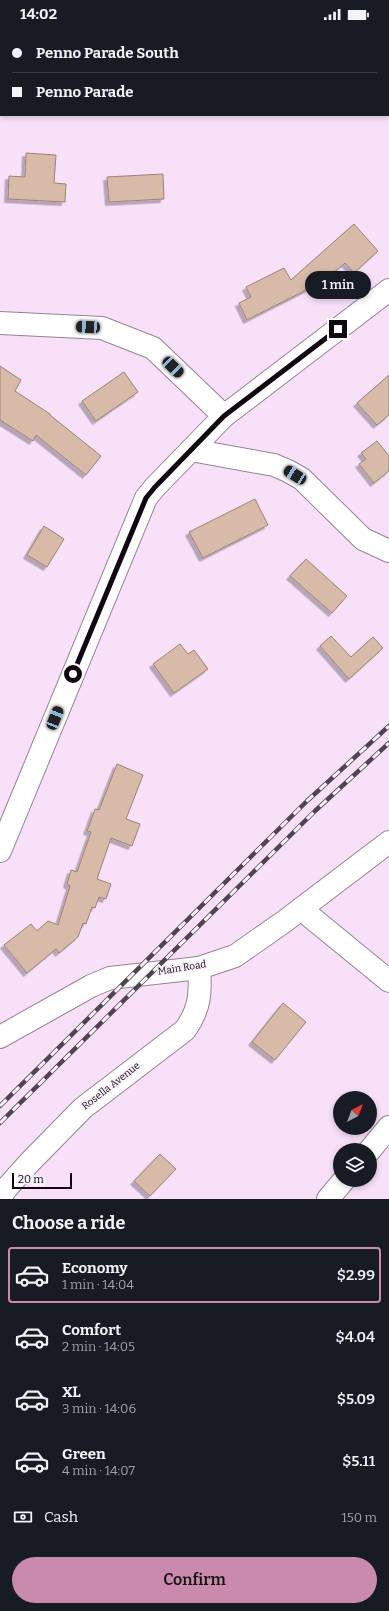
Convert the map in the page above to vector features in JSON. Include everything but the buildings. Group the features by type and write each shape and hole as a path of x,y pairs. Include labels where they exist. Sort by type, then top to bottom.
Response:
{"street":[{"path":"0,850 146,498 224,416 389,290"},
{"path":"0,323 102,328 153,348 224,416"},
{"path":"191,450 274,465 288,470 302,479 363,539 389,551"},
{"name":"Main Road","path":"0,1037 91,986 110,978 199,968 235,956 301,909 389,842"},
{"path":"301,909 389,980"},
{"name":"Rosella Avenue","path":"0,1199 5,1190 82,1108 185,1030 194,1018 201,989 199,968"},
{"path":"376,1143 389,1127"},
{"path":"328,1199 338,1187"}],"railway":[{"path":"0,1106 307,801 389,726"},
{"path":"0,1123 315,811 389,743"}],"route":[{"path":"73,674 146,498 224,416 338,329"}]}
